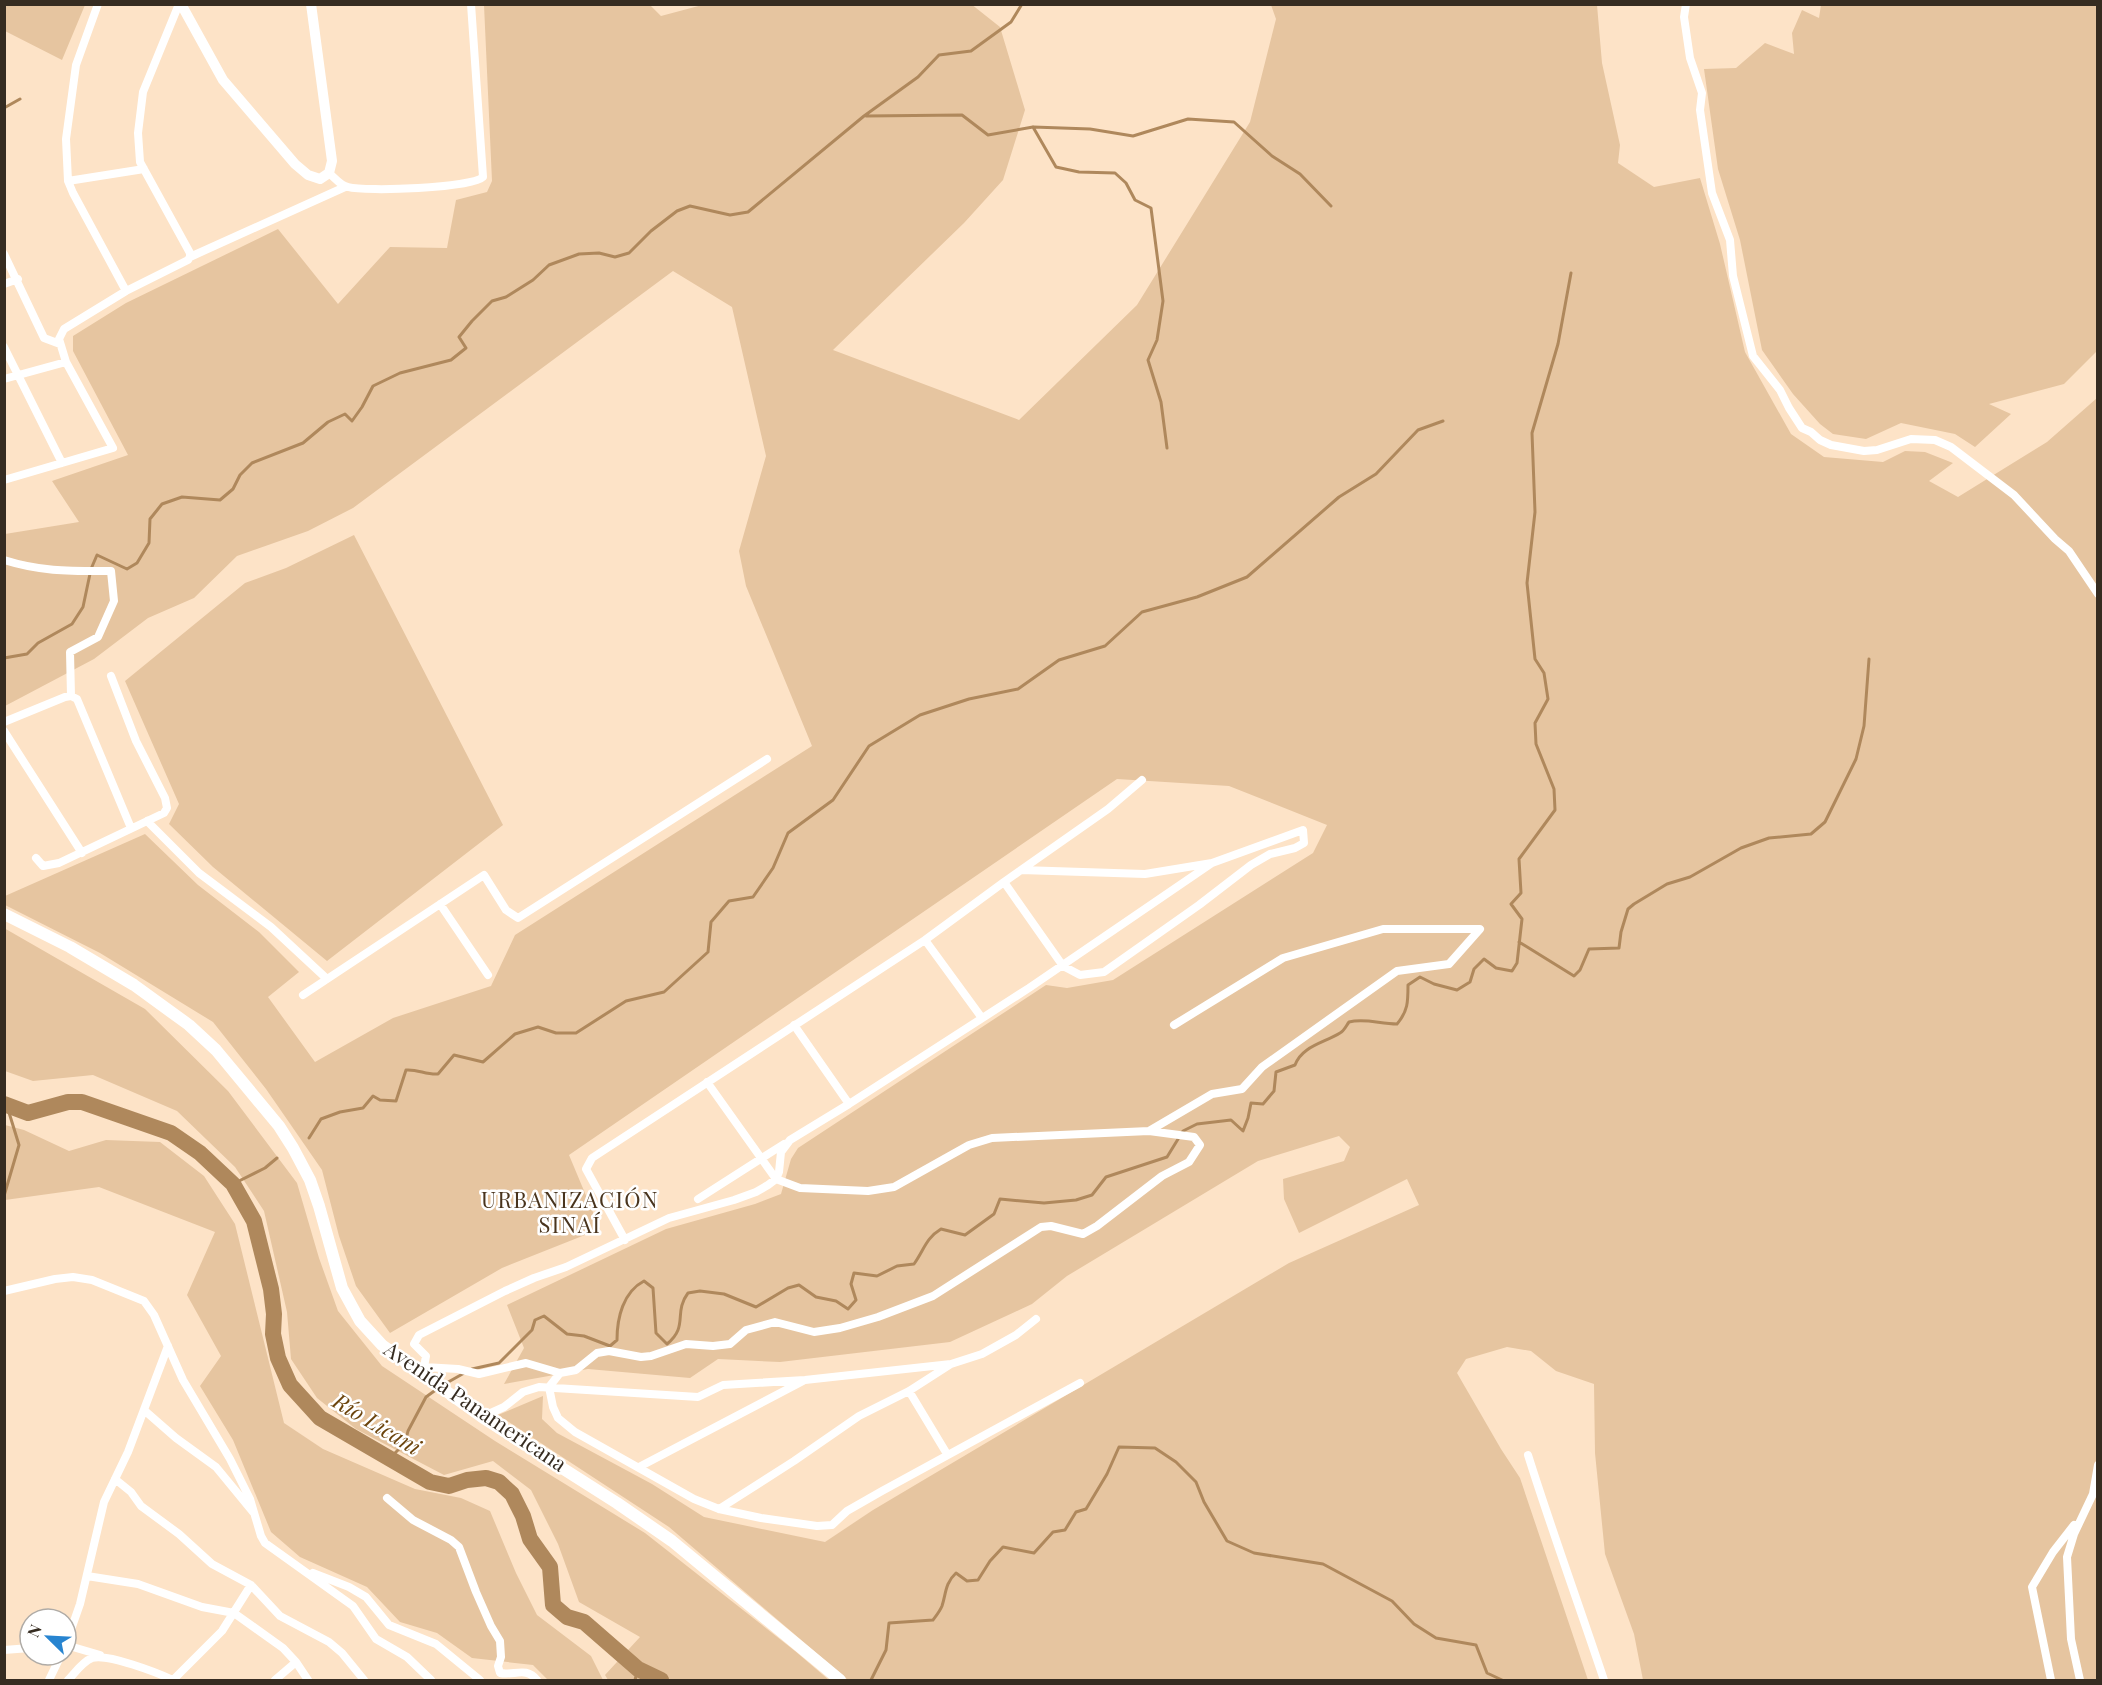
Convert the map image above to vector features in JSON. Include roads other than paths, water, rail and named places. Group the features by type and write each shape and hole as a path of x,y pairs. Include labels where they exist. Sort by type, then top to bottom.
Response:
{"main road":[{"name":"Avenida Panamericana","path":"4,914 70,947 134,986 189,1025 216,1050 279,1126 293,1148 310,1180 342,1288 360,1321 377,1340 482,1417 672,1541 840,1680"}],"street":[{"path":"98,4 76,65 66,139 68,181 126,291"},
{"path":"180,4 143,92 138,134 140,162 190,253 190,257"},
{"path":"180,4 223,80 276,143 308,175 320,179 329,173 332,161 311,4"},
{"path":"4,480 113,448 66,362 60,344 60,335 64,329 126,291 190,257 345,187 371,190 461,184 483,177 471,4"},
{"path":"1686,4 1684,17 1690,58 1702,93 1700,110 1712,193 1730,240 1733,276 1753,356 1780,390 1802,428 1831,445 1864,451 1877,450 1911,439 1935,440 1951,447 2014,495 2069,551 2097,594"},
{"path":"68,181 144,169"},
{"path":"329,173 345,187"},
{"path":"4,254 18,279 44,338 60,344"},
{"path":"4,285 18,279"},
{"path":"4,347 62,463"},
{"path":"4,379 66,362"},
{"path":"4,560 52,571 111,571 114,601 98,637 70,652 71,696"},
{"path":"36,858 43,866 50,866 164,813 167,808 165,798 136,741 111,676"},
{"path":"4,722 71,696 77,699 131,828"},
{"path":"4,731 82,852"},
{"path":"303,995 484,875 506,910 518,918 767,759"},
{"path":"625,1240 586,1169 588,1163 707,1082 925,940 1108,809 1142,780"},
{"path":"147,821 199,873 271,927 327,979"},
{"path":"1004,882 1063,966 1080,975 1104,972 1251,865 1270,854 1295,848 1304,843 1303,830 1212,863 1145,874 1021,870"},
{"path":"698,1199 1063,966 1212,863"},
{"path":"440,904 488,975"},
{"path":"1149,1131 1212,1094 1242,1089 1262,1067 1397,971 1449,964 1480,929 1383,929 1283,958 1174,1025"},
{"path":"925,940 982,1018"},
{"path":"794,1025 849,1104"},
{"path":"707,1082 776,1179 800,1188 868,1191 894,1187 969,1145 992,1138 1149,1131 1194,1137 1200,1145 1189,1162 1162,1176 1149,1188 1130,1199 1097,1226 1083,1234 1051,1226 1041,1227 933,1296 903,1309 840,1329 814,1332 775,1322 746,1330 730,1344 713,1346 686,1344 651,1356 641,1357 609,1350 597,1353 576,1370 560,1373 526,1363 479,1374 458,1369 421,1372 426,1356 414,1344 419,1335 534,1278 566,1267 669,1218 756,1192 776,1179 781,1152 790,1140"},
{"path":"4,1291 72,1277 92,1280 144,1301 154,1315 183,1380 230,1459 257,1517 265,1543 353,1606 376,1639 407,1657 431,1680"},
{"path":"482,1417 504,1407 523,1392 539,1387 698,1397 723,1385 805,1380 951,1364 982,1354 1016,1335 1036,1319"},
{"path":"78,1607 104,1502 144,1410 168,1346"},
{"path":"719,1509 860,1416 909,1391 951,1364"},
{"path":"560,1373 549,1387 553,1407 558,1418 575,1432 694,1499 719,1509 817,1526 832,1526 847,1511 947,1454 1080,1383"},
{"path":"639,1467 805,1380"},
{"path":"909,1391 947,1454"},
{"path":"144,1410 176,1438 216,1467 257,1517"},
{"path":"1528,1455 1555,1542 1574,1589 1604,1680"},
{"path":"2080,1680 2071,1639 2067,1557 2074,1534 2093,1494 2097,1465"},
{"path":"115,1479 131,1492 141,1506 179,1534 212,1564 251,1585 280,1616 329,1642 342,1653 360,1678"},
{"path":"387,1498 413,1520 451,1540 459,1547 480,1601 500,1641 501,1657 498,1666 500,1672 526,1672 537,1680"},
{"path":"2051,1680 2032,1587 2053,1552 2085,1512"},
{"path":"296,1566 349,1587 366,1597 389,1625 436,1644 480,1680"},
{"path":"87,1576 138,1584 202,1607 234,1613 275,1642 296,1662 308,1680"},
{"path":"78,1648 157,1672 173,1680 222,1631 251,1585"},
{"path":"68,1680 82,1665 93,1658 105,1656"},
{"path":"274,1680 296,1662"}],"waterway":[{"path":"4,658 27,654 38,643 72,624 83,607 91,569 97,555 127,569 137,563 149,543 150,519 162,504 182,497 220,500 233,489 240,475 252,463 303,443 328,422 345,414 352,421 373,386 400,373 451,360 466,348 459,337 492,301 506,297 533,280 549,265 579,254 599,253 615,257 629,253 651,231 677,211 690,206 730,215 748,212 864,116 918,77 939,55 971,51 1011,22 1022,4"},
{"path":"4,108 20,99"},
{"path":"866,116 962,115 988,135 1033,127 1090,129 1133,136 1188,119 1234,122 1272,156 1300,174 1331,206"},
{"path":"1033,127 1056,167 1079,172 1115,173 1126,183 1135,200 1151,208 1163,301 1157,340 1148,360 1161,402 1167,448"},
{"path":"472,1369 499,1363 532,1330 535,1320 544,1316 567,1334 584,1336 610,1346 617,1340 618,1323 626,1299 644,1281 653,1288 656,1333 667,1344 677,1331 681,1307 688,1293 700,1291 724,1294 756,1307 788,1288 799,1285 816,1297 836,1301 848,1309 856,1300 851,1284 854,1273 877,1276 897,1266 914,1264 929,1240 941,1229 965,1235 994,1214 1000,1199 1044,1203 1076,1200 1092,1195 1106,1177 1167,1157 1183,1131 1197,1124 1231,1120 1243,1131 1251,1103 1263,1104 1274,1091 1276,1072 1295,1065 1308,1049 1341,1032 1349,1022 1397,1024 1407,1006 1408,985 1420,977 1434,984 1457,990 1470,982 1474,969 1484,959 1496,968 1512,971 1517,963 1522,919 1511,904 1521,893 1519,859 1555,810 1554,789 1536,744 1535,723 1548,699 1544,673 1535,659 1527,583 1535,512 1532,433 1558,344 1571,273"},
{"path":"309,1138 321,1119 340,1112 363,1108 373,1096 380,1100 396,1101 406,1070 438,1074 454,1055 483,1062 515,1034 538,1027 556,1033 576,1033 626,1001 664,992 708,952 711,922 729,901 753,897 773,868 788,833 833,800 869,746 920,715 969,699 1018,689 1059,660 1105,646 1142,612 1197,597 1247,577 1339,497 1376,474 1418,430 1443,421"},
{"path":"1519,942 1574,976 1580,970 1589,949 1619,948 1628,909 1667,884 1690,877 1741,848 1769,838 1811,834 1825,822 1856,759 1864,726 1869,659"},
{"name":"Río Licani","path":"4,1104 28,1113 68,1102 82,1102 171,1133 200,1153 233,1184 254,1221 271,1289 274,1314 273,1334 278,1358 290,1385 320,1418 430,1482 449,1486 467,1480 486,1478 499,1482 512,1494 523,1516 530,1539 550,1567 553,1605 567,1617 584,1622 638,1669 661,1680"},
{"path":"4,1196 19,1145 7,1106"},
{"path":"233,1184 265,1168 277,1158"},
{"path":"443,1385 466,1372"},
{"path":"389,1459 405,1443 408,1431 426,1397 437,1389"},
{"path":"871,1680 886,1650 889,1623 933,1620 942,1606 946,1589 956,1573 967,1581 978,1580 990,1561 1003,1547 1034,1553 1053,1532 1065,1530 1076,1512 1086,1509 1107,1474 1119,1447 1155,1448 1176,1462 1196,1482 1204,1502 1227,1541 1254,1553 1323,1564 1392,1601 1414,1624 1436,1638 1476,1645 1487,1673 1502,1680"},
{"path":"635,1680 638,1669"}],"district":[{"name":"URBANIZACIÓN SINAÍ","path":"570,1212"}]}
